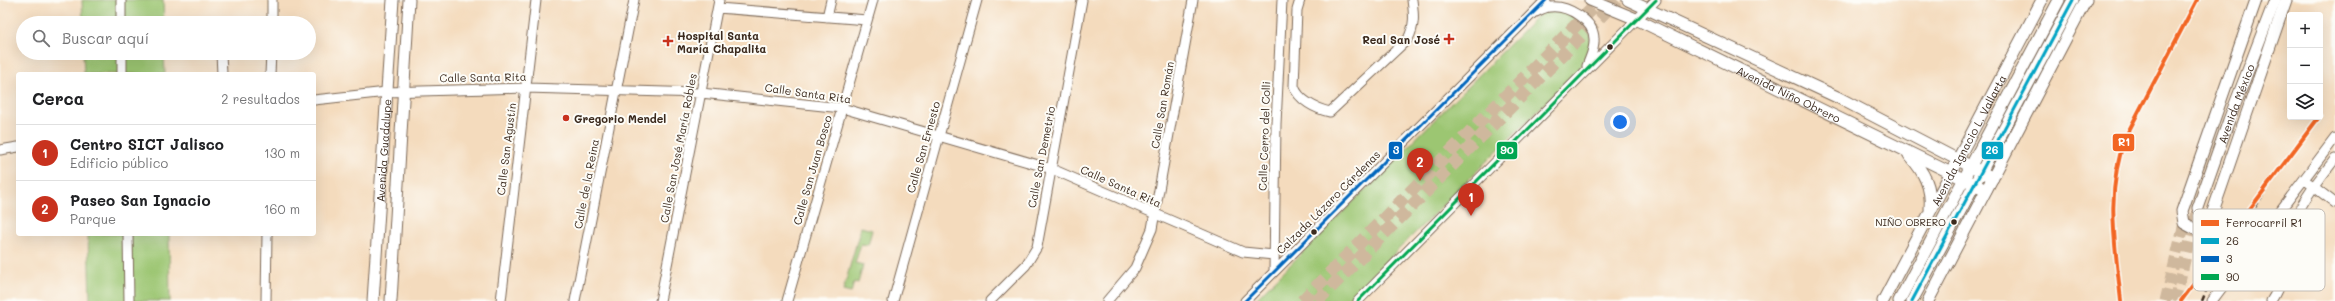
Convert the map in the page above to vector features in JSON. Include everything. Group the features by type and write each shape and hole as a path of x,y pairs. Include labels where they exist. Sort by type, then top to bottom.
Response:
{"main road":[{"name":"Avenida Guadalupe","path":"373,301 393,0"},
{"name":"Avenida Guadalupe","path":"391,301 409,0"},
{"name":"Avenida Niño Obrero","path":"1590,0 1636,20 1986,190"},
{"name":"Avenida Niño Obrero","path":"1628,0 1838,97 1993,178"},
{"name":"Avenida Ignacio L. Vallarta","path":"1883,301 1959,160 2042,0"},
{"name":"Avenida Ignacio L. Vallarta","path":"1899,301 2059,0"},
{"path":"1912,301 1976,184 2073,0"},
{"path":"1928,301 2086,0"},
{"path":"2193,228 2184,223 2182,218 2183,206 2256,0"},
{"name":"Avenida México","path":"2260,0 2194,206 2275,0"},
{"path":"2214,209 2286,0"},
{"path":"1905,150 1921,168 1928,181 1931,197 1930,214"}],"street":[{"path":"121,0 121,16"},
{"path":"272,0 272,16"},
{"name":"Calle San Agustín","path":"501,301 536,0"},
{"name":"Calle de la Reina","path":"575,301 634,0"},
{"path":"827,17 831,0"},
{"name":"Calle San Juan Bosco","path":"787,301 873,0"},
{"name":"Calle San Ernesto","path":"893,301 977,0"},
{"name":"Calle San Demetrio","path":"990,301 1032,257 1037,247 1082,0"},
{"name":"Calle San Román","path":"1107,301 1128,277 1142,256 1155,214 1193,0"},
{"name":"Calle Cerro del Colli","path":"1274,272 1276,124 1282,0"},
{"path":"1300,0 1297,18 1294,86 1296,93 1301,99 1330,112 1408,39 1413,28 1414,16 1412,0"},
{"name":"Calzada Lázaro Cárdenas","path":"1245,301 1546,0"},
{"path":"1358,301 1656,0"},
{"path":"718,4 827,17 868,20"},
{"name":"Calle San José María Robles","path":"660,301 718,4"},
{"path":"1532,13 1550,7 1567,9 1591,27 1594,38 1594,49 1585,71"},
{"path":"122,60 122,72"},
{"path":"221,60 222,72"},
{"path":"270,72 271,60"},
{"name":"Calle Santa Rita","path":"316,100 404,91 526,88 701,93 842,108 1052,168 1243,252 1274,255"},
{"path":"2281,209 2335,138"},
{"path":"0,150 16,147"},
{"path":"2300,209 2314,187 2335,159"},
{"path":"2304,179 2335,203"},
{"path":"128,236 129,301"},
{"path":"266,301 267,236"},
{"path":"2212,301 2220,291"},
{"path":"2270,301 2276,291"}],"green space":[{"path":"82,0 163,0 164,16 83,16"},
{"path":"1552,9 1564,12 1577,18 1587,28 1591,40 1587,61 1347,301 1254,301 1540,14"},
{"path":"83,60 164,60 165,72 84,72"},
{"path":"861,227 872,230 868,245 861,244 855,263 863,265 858,283 854,282 851,293 843,291"},
{"path":"88,236 169,236 170,301 90,301"}],"tunnel":[{"path":"1302,301 1601,0"},
{"path":"1317,301 1617,0"},
{"path":"2165,301 2186,215"},
{"path":"2175,301 2193,228"}],"railway":[{"path":"2121,301 2113,218 2116,177 2120,157 2126,136 2197,0"},
{"path":"2254,209 2284,164"},
{"path":"2202,301 2206,291"}],"rail line":[{"name":"R1","path":"2121,301 2113,218 2116,177 2120,157 2126,136 2197,0"},
{"name":"R1","path":"2250,209 2317,120"},
{"name":"R1","path":"2181,301 2193,285"}],"transit line":[{"name":"3","path":"1245,301 1546,0"},
{"name":"90","path":"1358,301 1656,0"},
{"name":"26","path":"1912,301 2073,0"}],"place":[{"name":"Real San José","path":"1449,39"},
{"name":"Hospital Santa María Chapalita","path":"668,41"},
{"name":"Gregorio Mendel","path":"566,118"},
{"name":"Paseo San Ignacio","path":"1420,181"},
{"name":"Centro SICT Jalisco","path":"1471,216"},
{"name":"NIÑO OBRERO","path":"1954,222"}]}
